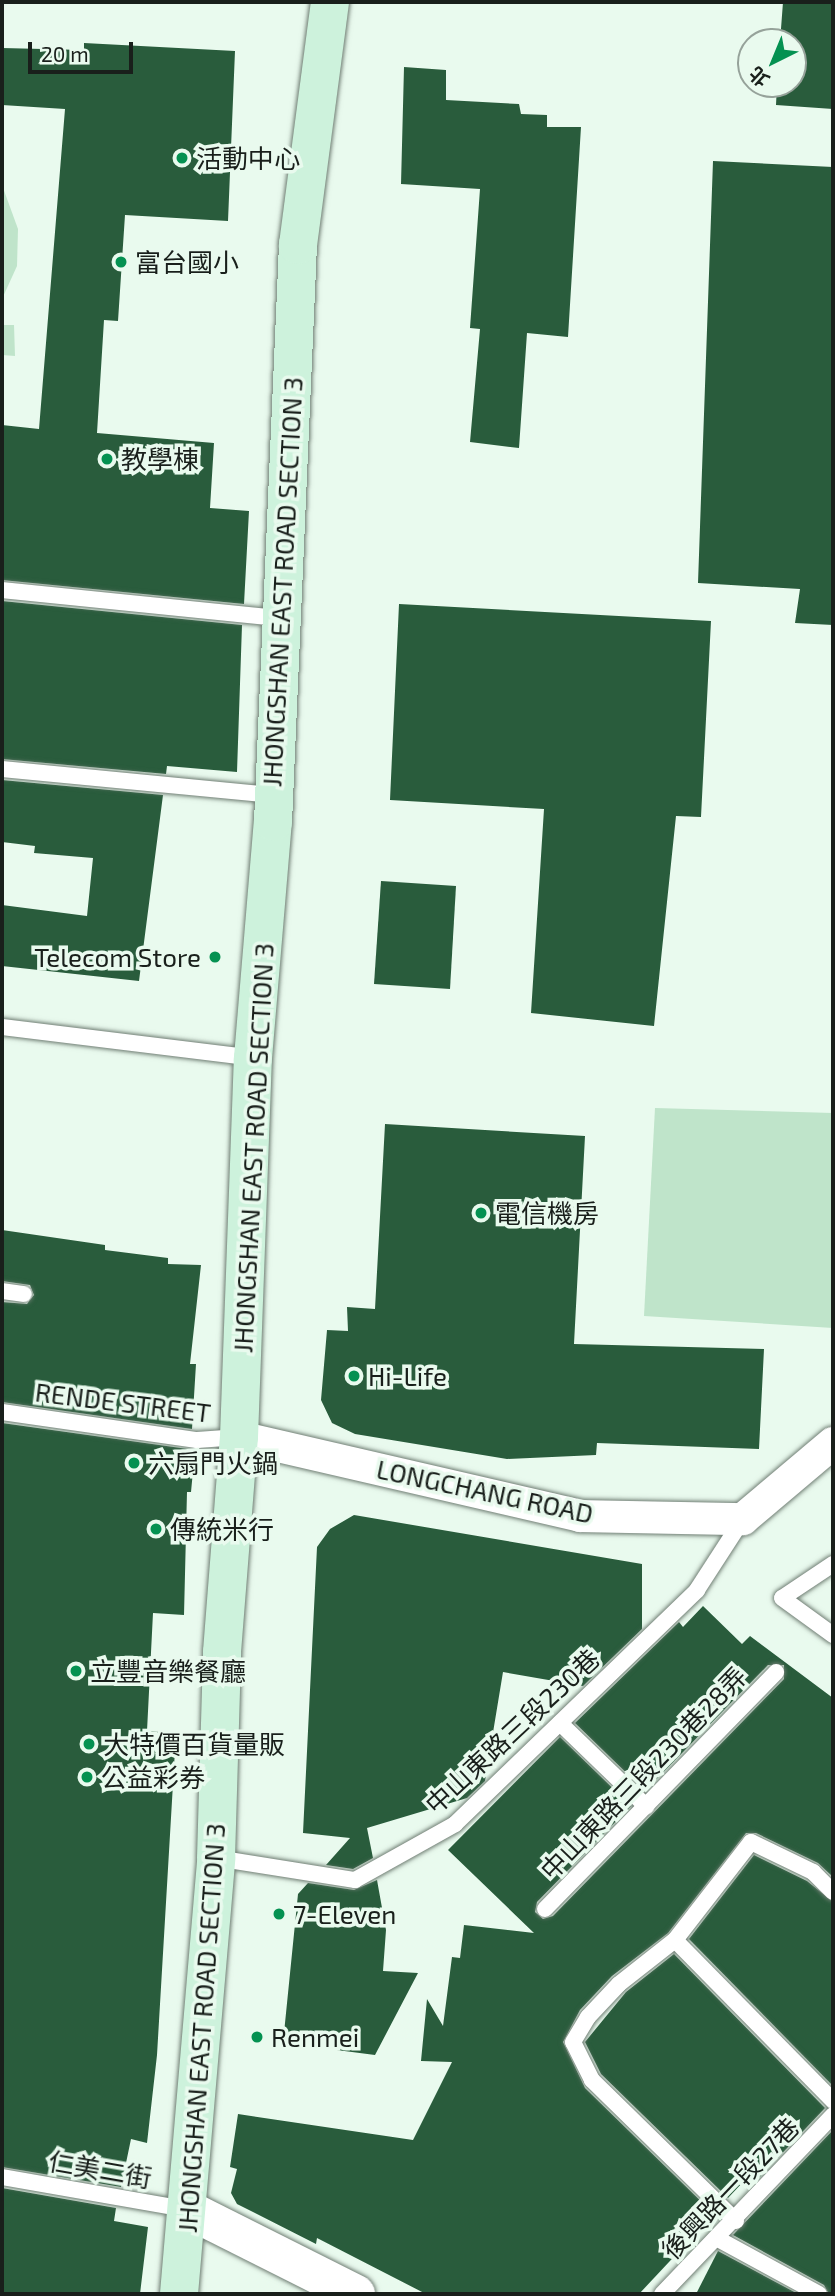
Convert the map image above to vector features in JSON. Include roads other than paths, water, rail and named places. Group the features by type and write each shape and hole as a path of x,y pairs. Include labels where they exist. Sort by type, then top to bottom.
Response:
{"main road":[{"name":"JHONGSHAN EAST ROAD SECTION 3","path":"179,2294 189,2210 216,1858 222,1652 239,1437 253,1058 273,822 271,795 298,245 330,2"}],"street":[{"name":"LONGCHANG ROAD","path":"239,1437 580,1516 743,1519"},
{"path":"743,1519 833,1443"},
{"path":"189,2210 356,2294"}],"lane":[{"path":"2,590 281,618"},
{"path":"2,769 271,795"},
{"path":"2,1027 253,1058"},
{"path":"2,1291 24,1294"},
{"name":"RENDE STREET","path":"2,1412 197,1440 239,1437"},
{"name":"中山東路三段230巷","path":"216,1858 355,1880 455,1824 696,1590 743,1519"},
{"path":"833,1564 782,1598 833,1635"},
{"name":"中山東路三段230巷28弄","path":"545,1909 776,1672"},
{"path":"560,1723 646,1806"},
{"path":"736,2221 592,2080 573,2050 573,2042 588,2017 611,1992 675,1940 751,1842 813,1872 833,1892"},
{"path":"675,1940 833,2101"},
{"name":"後興路一段27巷","path":"662,2294 736,2221 833,2115"},
{"name":"仁美二街","path":"2,2177 189,2210"},
{"path":"718,2239 818,2294"}],"place":[{"name":"活動中心","path":"182,158"},
{"name":"富台國小","path":"121,262"},
{"name":"教學棟","path":"107,459"},
{"name":"Telecom Store","path":"215,957"},
{"name":"電信機房","path":"481,1213"},
{"name":"Hi-Life","path":"354,1376"},
{"name":"六扇門火鍋","path":"134,1463"},
{"name":"傳統米行","path":"156,1529"},
{"name":"立豐音樂餐廳","path":"76,1671"},
{"name":"大特價百貨量販","path":"89,1744"},
{"name":"公益彩券","path":"87,1777"},
{"name":"7-Eleven","path":"279,1914"},
{"name":"Renmei","path":"257,2037"}]}
